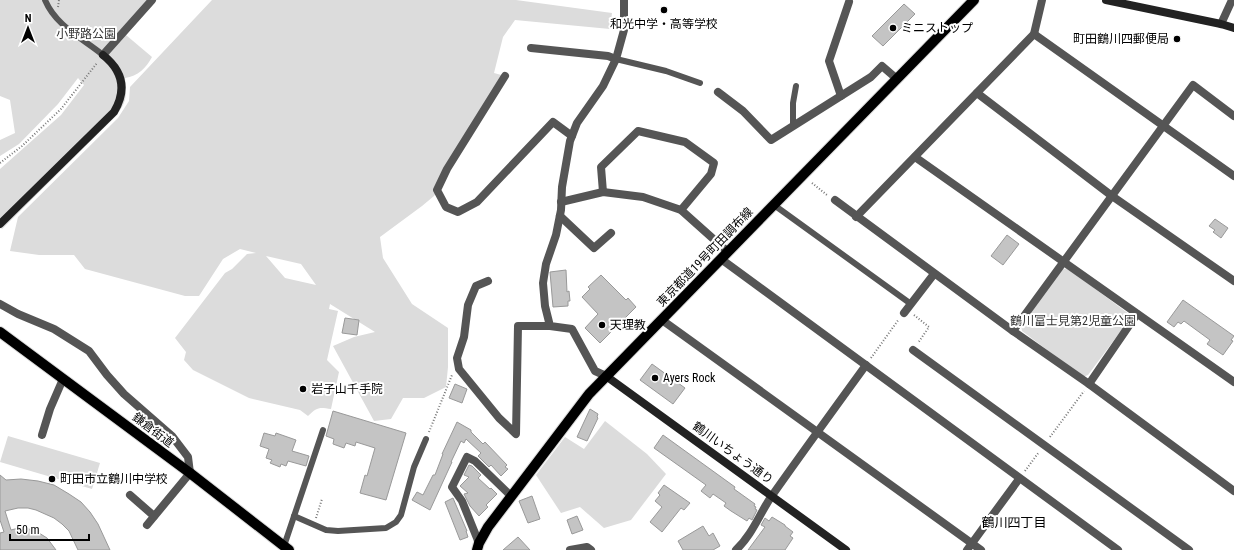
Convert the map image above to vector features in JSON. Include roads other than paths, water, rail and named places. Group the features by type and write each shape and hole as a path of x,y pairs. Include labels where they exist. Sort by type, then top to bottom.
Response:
{"main road":[{"name":"東京都道19号町田調布線","path":"478,547 488,527 589,394 974,0"},
{"name":"鎌倉街道","path":"0,332 190,473 285,549"}],"street":[{"path":"0,224 114,112 121,98 120,78 111,61 103,55 152,0"},
{"path":"550,326 545,306 543,283 546,264 556,235 560,216 565,166 570,140 577,123 603,86 616,59 624,30 624,0"},
{"path":"856,217 1034,34 1042,0"},
{"path":"1106,0 1234,28"},
{"path":"1221,24 1232,0"},
{"path":"841,96 829,61 849,2"},
{"path":"1034,34 1234,176"},
{"path":"531,48 608,56 616,59"},
{"path":"718,92 743,111 771,140 871,77 882,66 897,79"},
{"path":"505,76 446,169 437,190 446,207 458,212 478,202 554,122 572,136"},
{"path":"1013,331 1192,85 1234,116"},
{"path":"977,93 1112,196 1234,281"},
{"path":"603,192 601,167 638,131 678,140 685,142 714,163 711,174 681,210"},
{"path":"915,157 1234,382"},
{"path":"561,202 603,192 643,197 681,210 725,255 866,365 1118,550"},
{"path":"834,200 1013,331 1090,384 1234,491"},
{"path":"560,216 594,248 611,232"},
{"path":"907,309 934,274"},
{"path":"488,281 476,286 468,306 464,337 457,361 460,370 499,418 516,434 518,326 550,326 572,329 595,371 606,376"},
{"path":"0,304 18,314 54,329 90,351 124,394 172,436 188,457 190,473 147,525"},
{"path":"1090,384 1137,314"},
{"path":"662,320 818,432 970,547 981,550"},
{"path":"913,350 1189,550"},
{"path":"736,550 745,541 772,496 866,365"},
{"name":"鶴川いちょう通り","path":"606,376 846,550"},
{"path":"42,435 50,410 63,379"},
{"path":"478,547 462,502 452,487 467,457 475,461 512,496"},
{"path":"970,547 1020,479"},
{"path":"130,495 154,516"},
{"path":"570,550 587,547 591,550"}],"lane":[{"path":"45,0 56,19 103,55"},
{"path":"616,59 666,71 700,83"},
{"path":"793,125 793,103 796,86"},
{"path":"774,205 907,309"},
{"path":"285,549 294,516 323,430"},
{"path":"294,516 326,530 338,532 386,528 396,522 401,514 414,467 426,439"}],"place":[{"name":"和光中学・高等学校","path":"664,10"},
{"name":"ミニストップ","path":"893,28"},
{"name":"町田鶴川四郵便局","path":"1177,39"},
{"name":"天理教","path":"602,325"},
{"name":"Ayers Rock","path":"655,378"},
{"name":"岩子山千手院","path":"303,389"},
{"name":"町田市立鶴川中学校","path":"52,479"}],"district":[{"name":"鶴川四丁目","path":"1014,522"}],"park label":[{"name":"小野路公園","path":"86,34"},
{"name":"鶴川富士見第2児童公園","path":"1073,321"}]}
